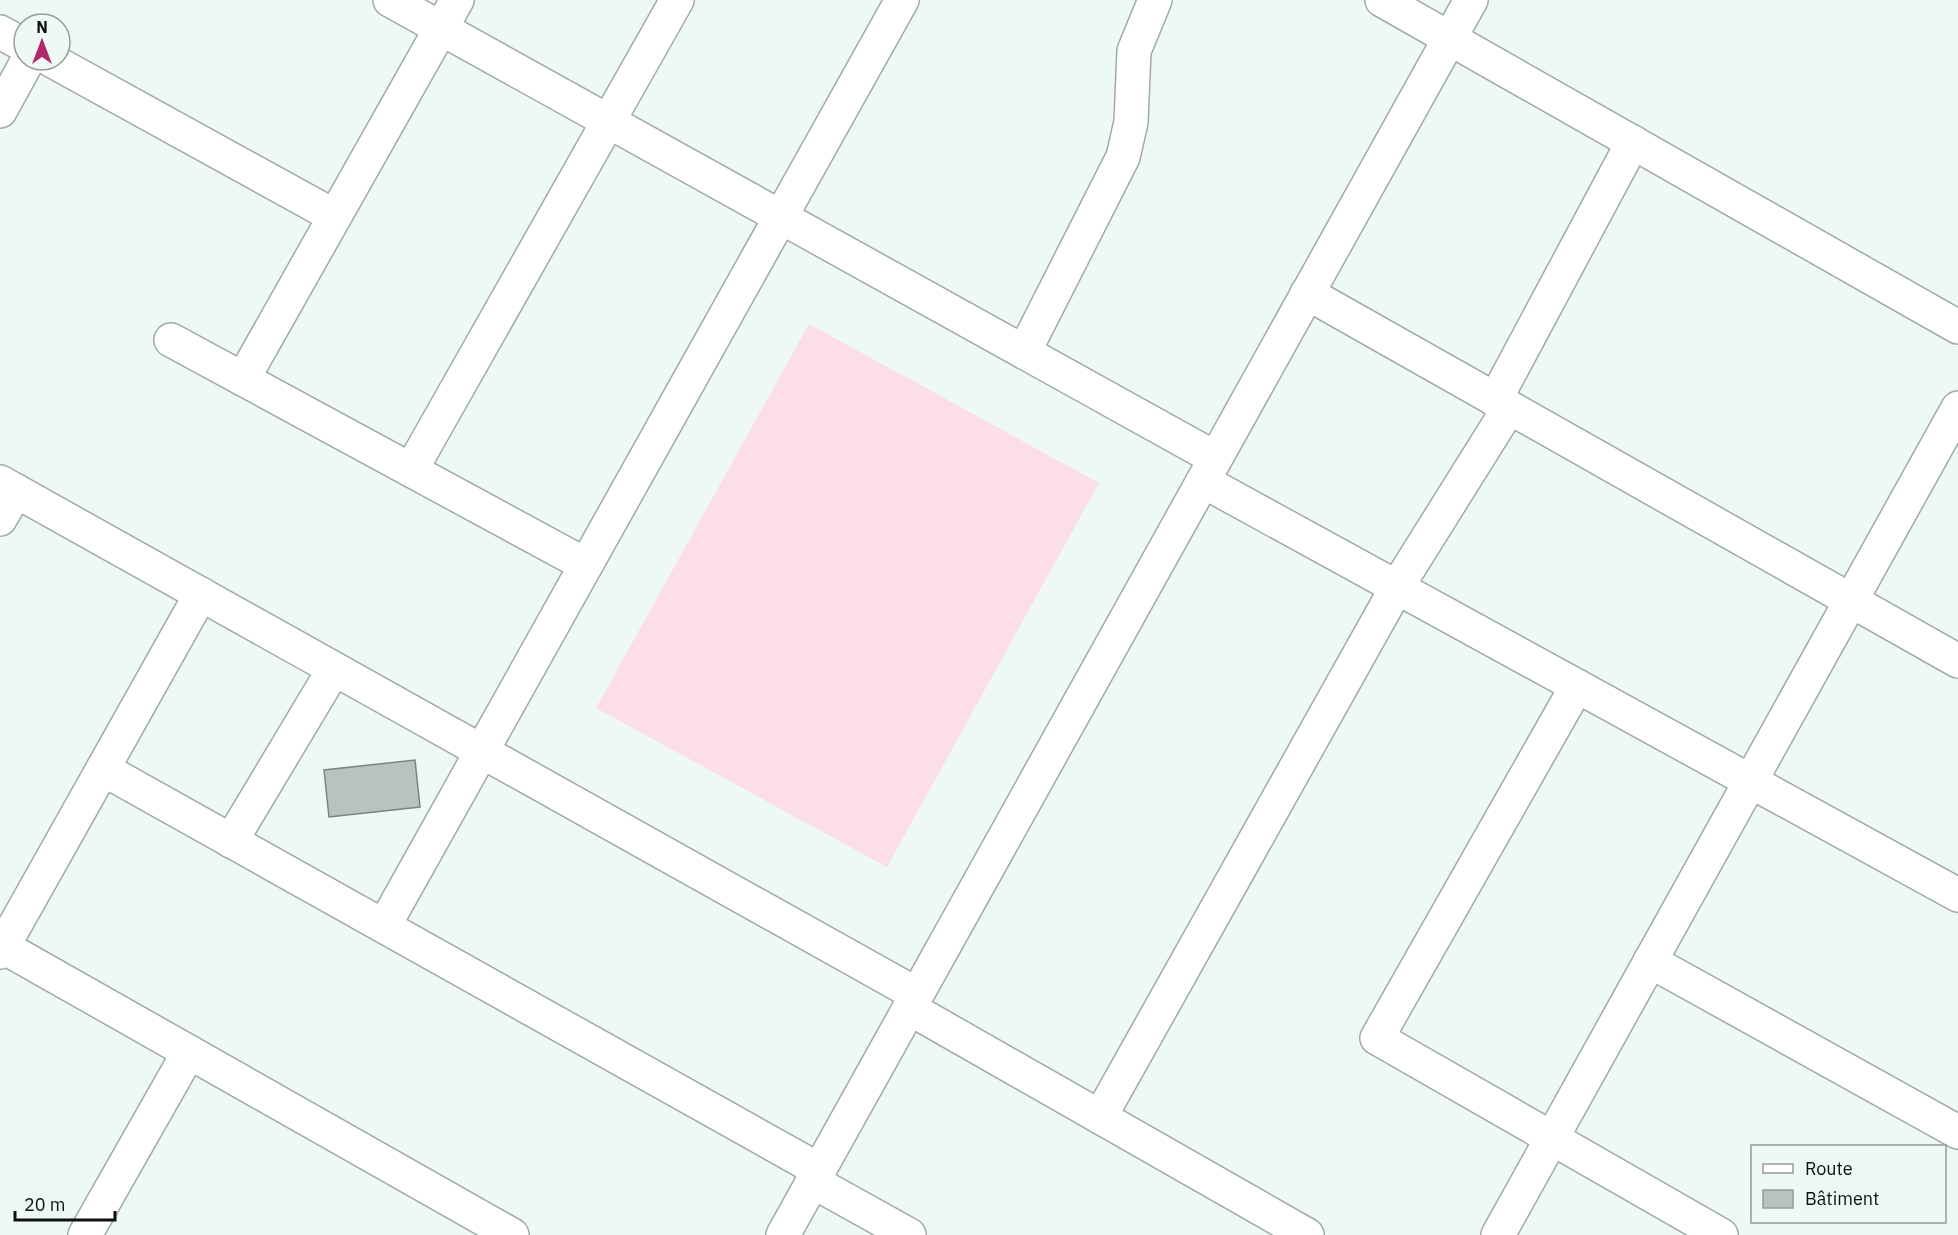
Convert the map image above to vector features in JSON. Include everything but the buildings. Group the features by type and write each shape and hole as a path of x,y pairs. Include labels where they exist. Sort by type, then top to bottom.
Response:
{"street":[{"path":"390,0 1024,352 1397,587 1958,895"},
{"path":"243,379 457,0"},
{"path":"411,470 677,0"},
{"path":"384,927 902,0"},
{"path":"1024,352 1123,157 1131,122 1134,51 1155,0"},
{"path":"1382,0 1958,327"},
{"path":"783,1235 1471,0"},
{"path":"0,111 21,72"},
{"path":"72,72 334,216"},
{"path":"1100,1117 1502,404 1633,142"},
{"path":"1307,293 1958,661"},
{"path":"171,340 586,565"},
{"path":"1498,1235 1958,408"},
{"path":"0,519 8,487 482,752 913,1001 1270,1226 1307,1235"},
{"path":"201,594 1,948 512,1235"},
{"path":"231,841 334,669"},
{"path":"1577,686 1377,1038 1721,1235"},
{"path":"103,769 816,1175 909,1235"},
{"path":"1650,961 1958,1132"},
{"path":"85,1235 189,1052"}],"shaded area":[{"path":"809,324 1099,483 887,867 596,708"}]}
